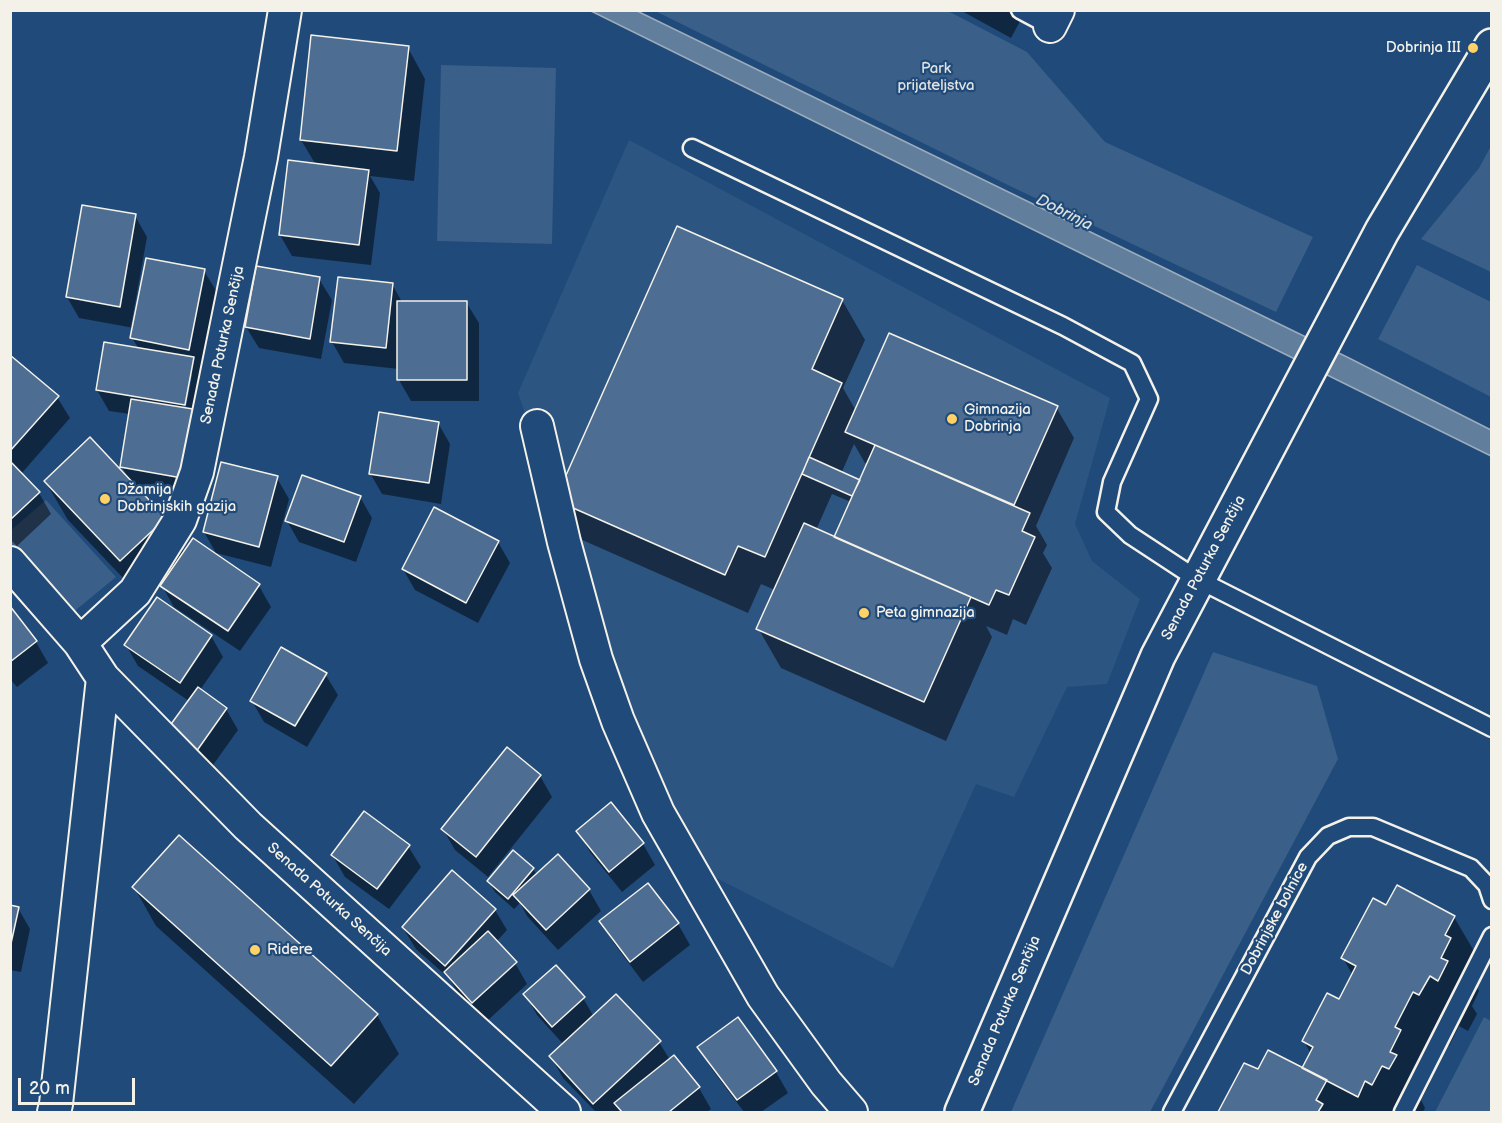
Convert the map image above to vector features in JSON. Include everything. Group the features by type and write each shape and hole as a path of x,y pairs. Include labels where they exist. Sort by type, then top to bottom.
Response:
{"street":[{"name":"Senada Poturka Senčija","path":"80,643 135,592 180,520 196,472 261,157 285,10"},
{"name":"Senada Poturka Senčija","path":"962,1113 1158,656 1382,231 1491,46"},
{"path":"537,426 564,542 596,659 618,721 658,813 763,996 826,1083 851,1113"},
{"name":"Senada Poturka Senčija","path":"10,563 80,643 103,678 248,826 564,1113"},
{"path":"54,1113 103,678"}],"lane":[{"path":"1020,10 1054,18"},
{"path":"692,148 1063,327 1132,363 1149,399 1112,482 1106,512 1130,535 1197,579 1485,724 1491,740"},
{"name":"Dobrinjske bolnice","path":"1172,1113 1308,857 1328,836 1349,827 1373,827 1471,868 1487,885 1491,900"},
{"path":"1403,1113 1491,938"}],"shaded area":[{"name":"Dobrinja","path":"591,11 637,11 1349,358 1491,430 1491,456"},
{"path":"629,140 1110,398 1075,524 1092,561 1140,599 1107,684 1067,687 1014,797 976,784 893,968 679,859 518,393"}],"green space":[{"name":"Park prijateljstva","path":"655,11 948,11 1027,52 1105,142 1313,237 1276,312 1012,187"},
{"path":"441,65 556,68 552,244 437,241"},
{"path":"1491,146 1491,272 1421,239 1479,168"},
{"path":"1417,265 1491,302 1491,397 1378,339"},
{"path":"46,500 116,577 71,614 11,544 10,531"},
{"path":"1213,652 1317,686 1338,759 1150,1112 1011,1112"},
{"path":"1484,1017 1491,1021 1491,1112 1435,1112"}],"building":[{"path":"311,35 409,46 397,151 300,140"},
{"path":"288,160 369,170 359,245 279,235"},
{"path":"82,205 136,214 120,307 66,297"},
{"path":"677,226 843,299 812,369 842,383 765,557 738,546 725,575 555,500"},
{"path":"146,258 205,269 189,350 130,338"},
{"path":"256,266 320,277 310,339 245,327"},
{"path":"338,277 393,283 386,348 330,342"},
{"path":"397,301 467,301 467,380 397,380"},
{"name":"Gimnazija Dobrinja","path":"889,333 1058,406 1014,505 845,432"},
{"path":"104,342 194,357 185,405 96,390"},
{"path":"10,355 59,396 10,451"},
{"path":"131,399 193,409 182,478 120,467"},
{"path":"379,412 439,422 429,483 369,474"},
{"name":"Džamija Dobrinjskih gazija","path":"90,437 166,518 120,561 44,481"},
{"path":"875,445 1030,513 1022,531 1035,537 1009,595 996,590 989,605 834,537"},
{"path":"809,457 860,480 852,496 802,474"},
{"path":"10,461 40,492 10,520"},
{"path":"221,462 278,476 259,547 203,532"},
{"path":"302,475 361,496 344,542 285,521"},
{"path":"434,507 499,541 466,603 402,569"},
{"name":"Peta gimnazija","path":"804,523 971,597 924,702 756,629"},
{"path":"193,538 260,584 228,631 160,586"},
{"path":"157,597 212,635 180,683 124,645"},
{"path":"10,606 37,641 10,662"},
{"path":"281,647 327,673 295,726 250,701"},
{"path":"198,687 227,708 196,752 166,731"},
{"path":"507,747 541,775 476,857 441,829"},
{"path":"611,802 644,843 609,872 576,831"},
{"path":"364,811 410,845 377,889 331,855"},
{"name":"Ridere","path":"179,835 378,1014 331,1066 132,887"},
{"path":"513,850 534,868 508,899 487,881"},
{"path":"558,854 590,889 546,930 513,895"},
{"path":"452,870 496,909 445,966 402,927"},
{"path":"648,883 679,923 630,962 599,921"},
{"path":"1397,885 1455,916 1445,935 1451,938 1441,958 1448,961 1438,981 1430,976 1419,995 1413,992 1395,1027 1401,1030 1390,1052 1397,1055 1389,1069 1382,1066 1372,1085 1365,1081 1358,1097 1302,1068 1313,1047 1302,1041 1327,993 1339,999 1356,966 1341,958 1373,898 1386,905"},
{"path":"10,905 19,907 10,948"},
{"path":"488,931 517,962 472,1003 444,972"},
{"path":"556,965 585,997 552,1027 523,994"},
{"path":"616,994 661,1041 593,1104 549,1056"},
{"path":"738,1017 777,1071 737,1100 697,1047"},
{"path":"1268,1050 1327,1080 1316,1100 1323,1104 1318,1112 1218,1112 1244,1063 1258,1069"},
{"path":"674,1055 700,1087 669,1112 622,1112 614,1103"}],"place":[{"name":"Dobrinja III","path":"1473,48"},
{"name":"Gimnazija Dobrinja","path":"952,419"},
{"name":"Džamija Dobrinjskih gazija","path":"105,499"},
{"name":"Peta gimnazija","path":"864,613"},
{"name":"Ridere","path":"255,950"}]}
